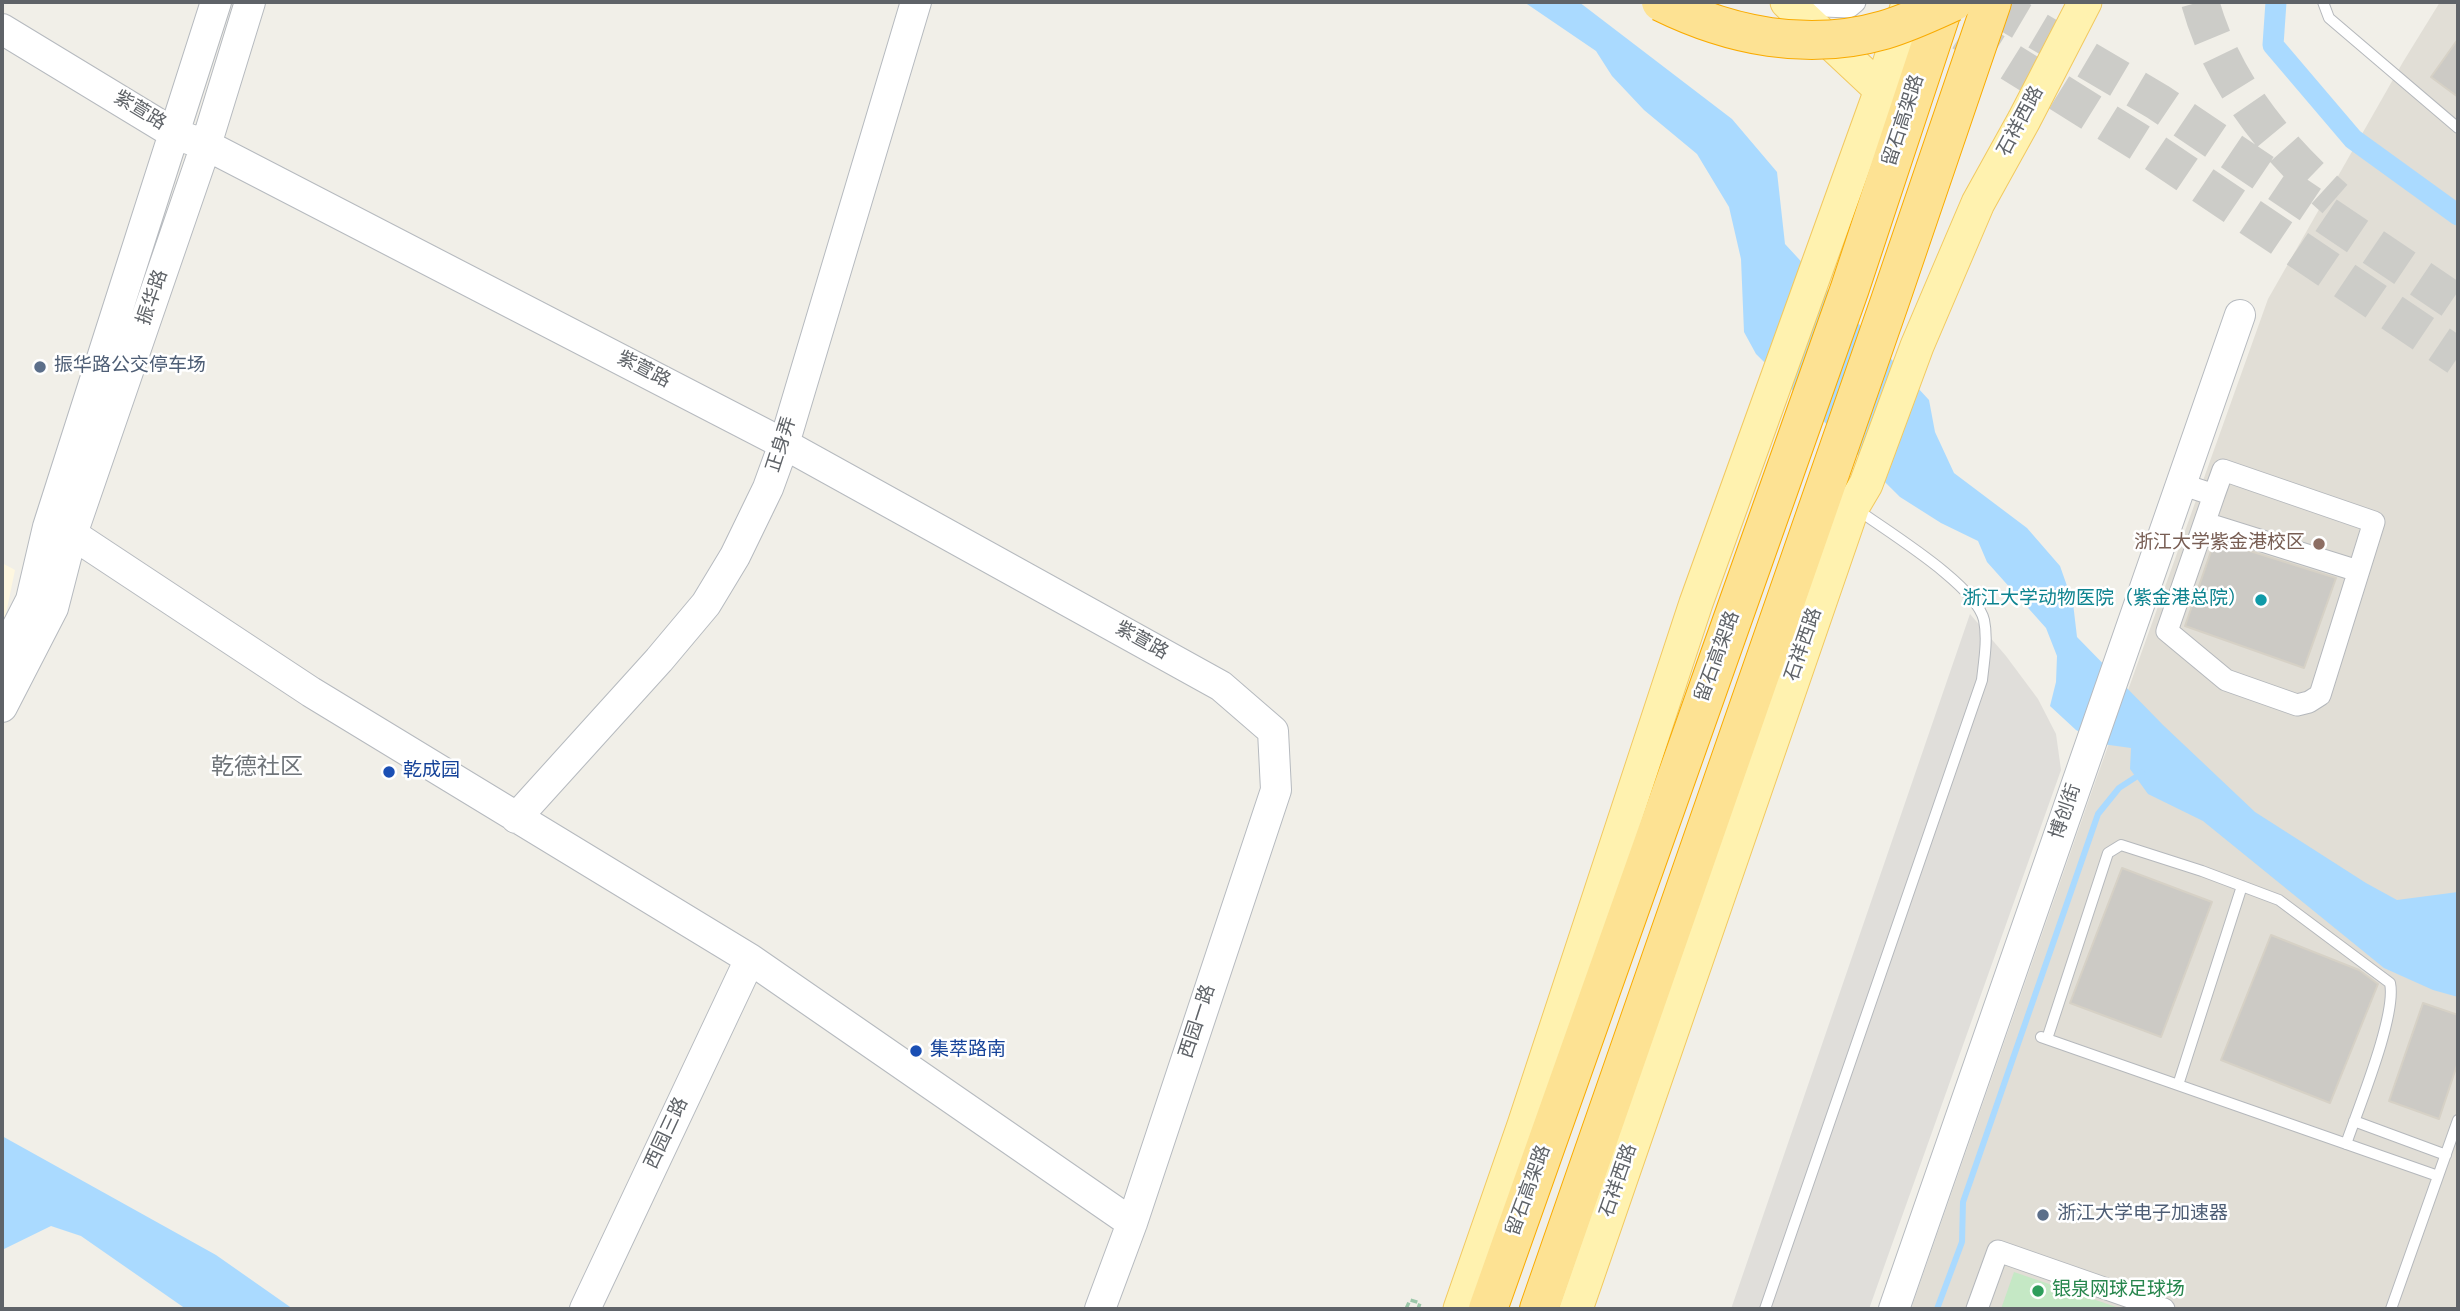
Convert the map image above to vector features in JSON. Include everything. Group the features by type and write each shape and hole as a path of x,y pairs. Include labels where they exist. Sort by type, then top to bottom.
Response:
{"highway":[{"path":"1661,2 1693,18 1732,30 1814,41 1882,30 1953,2"},
{"name":"留石高架路","path":"1488,1309 1800,431 1945,2"},
{"path":"1539,1309 1992,2"}],"main road":[{"path":"1787,2 1881,90"},
{"path":"1460,1309 1524,1125 1696,603 1818,269 1909,2"},
{"name":"石祥西路","path":"1576,1309 1859,495 1917,346 1978,203 2084,2"}],"street":[{"name":"振华路","path":"2,708 53,608 60,531 216,2"},
{"name":"振华路","path":"2,657 31,600 60,531 206,145 250,2"},
{"name":"正身弄","path":"516,818 706,604 735,556 763,500 784,444 916,2"},
{"path":"1813,2 1824,6 1849,7 1855,2"},
{"name":"紫萱路","path":"2,29 175,134 206,145 784,444 1221,686 1273,731"},
{"name":"博创街","path":"1894,1309 2240,315"},
{"path":"2222,470 2374,522 2320,695 2309,702 2297,705 2226,680 2167,631 2205,523 2222,470"},
{"path":"2180,484 2214,495"},
{"path":"2205,523 2358,571"},
{"path":"60,531 311,692 750,960 1132,1223"},
{"name":"西园一路","path":"1100,1309 1132,1223 1276,790 1273,731"},
{"name":"西园三路","path":"585,1309 750,960"},
{"path":"1977,1309 1998,1251 2164,1309"}],"lane":[{"path":"2323,2 2329,18 2458,128"},
{"path":"1765,1309 1982,680 1984,619 1970,595 1859,495"},
{"path":"2346,1144 2389,1017 2392,993 2390,983 2279,900 2144,851 2121,845 2108,853 2044,1038 2438,1177"},
{"path":"2178,1085 2242,886"},
{"path":"2391,1309 2458,1120"},
{"path":"2354,1121 2446,1155"}],"path":[{"path":"1406,1309 1410,1300 1420,1303 1418,1309"}],"shaded area":[{"name":"浙江大学紫金港校区","path":"2440,2 2458,2 2458,1309 1911,1309 2268,299"},
{"path":"2,563 15,570 2,633"},
{"path":"1970,614 2038,699 2056,734 2061,770 1869,1309 1731,1309"}],"green space":[{"name":"银泉网球足球场","path":"2014,1272 2122,1309 2001,1309"}],"water":[{"path":"1524,2 1579,2 1732,119 1777,172 1785,244 1929,400 1935,432 1954,473 2027,528 2060,566 2073,603 2077,637 2163,725 2255,812 2366,883 2397,900 2458,892 2458,997 2433,990 2384,968 2203,821 2148,794 2130,769 2131,748 2102,744 2076,730 2050,706 2056,682 2057,656 2046,628 1987,562 1978,541 1941,523 1900,497 1756,354 1744,332 1741,259 1729,207 1697,154 1644,110 1612,76 1596,51"},
{"path":"2,1136 216,1255 293,1309 186,1309 81,1236 51,1226 2,1250"}],"building":[{"path":"2458,39 2458,97 2431,77"},
{"name":"浙江大学动物医院（紫金港总院）","path":"2215,540 2336,578 2304,668 2185,626"},
{"path":"2122,868 2212,902 2161,1037 2070,1003"},
{"path":"2271,935 2359,970 2378,984 2330,1103 2221,1060"},
{"path":"2423,1003 2458,1015 2458,1062 2439,1119 2389,1101"}],"waterway":[{"path":"2276,2 2273,45 2353,139 2458,215"},
{"path":"1937,1309 1962,1242 1963,1202 2098,814 2119,788 2142,773"}],"tunnel":[{"path":"1914,2 2145,146 2458,357"},
{"path":"1989,2 2158,102 2458,304"},
{"path":"2200,2 2222,59 2253,110 2291,157 2335,199"}],"place":[{"name":"振华路公交停车场","path":"40,367"},
{"name":"浙江大学紫金港校区","path":"2319,544"},
{"name":"浙江大学动物医院（紫金港总院）","path":"2261,600"},
{"name":"乾成园","path":"389,772"},
{"name":"集萃路南","path":"916,1051"},
{"name":"浙江大学电子加速器","path":"2043,1215"},
{"name":"银泉网球足球场","path":"2038,1291"}],"district":[{"name":"乾德社区","path":"257,769"}]}
